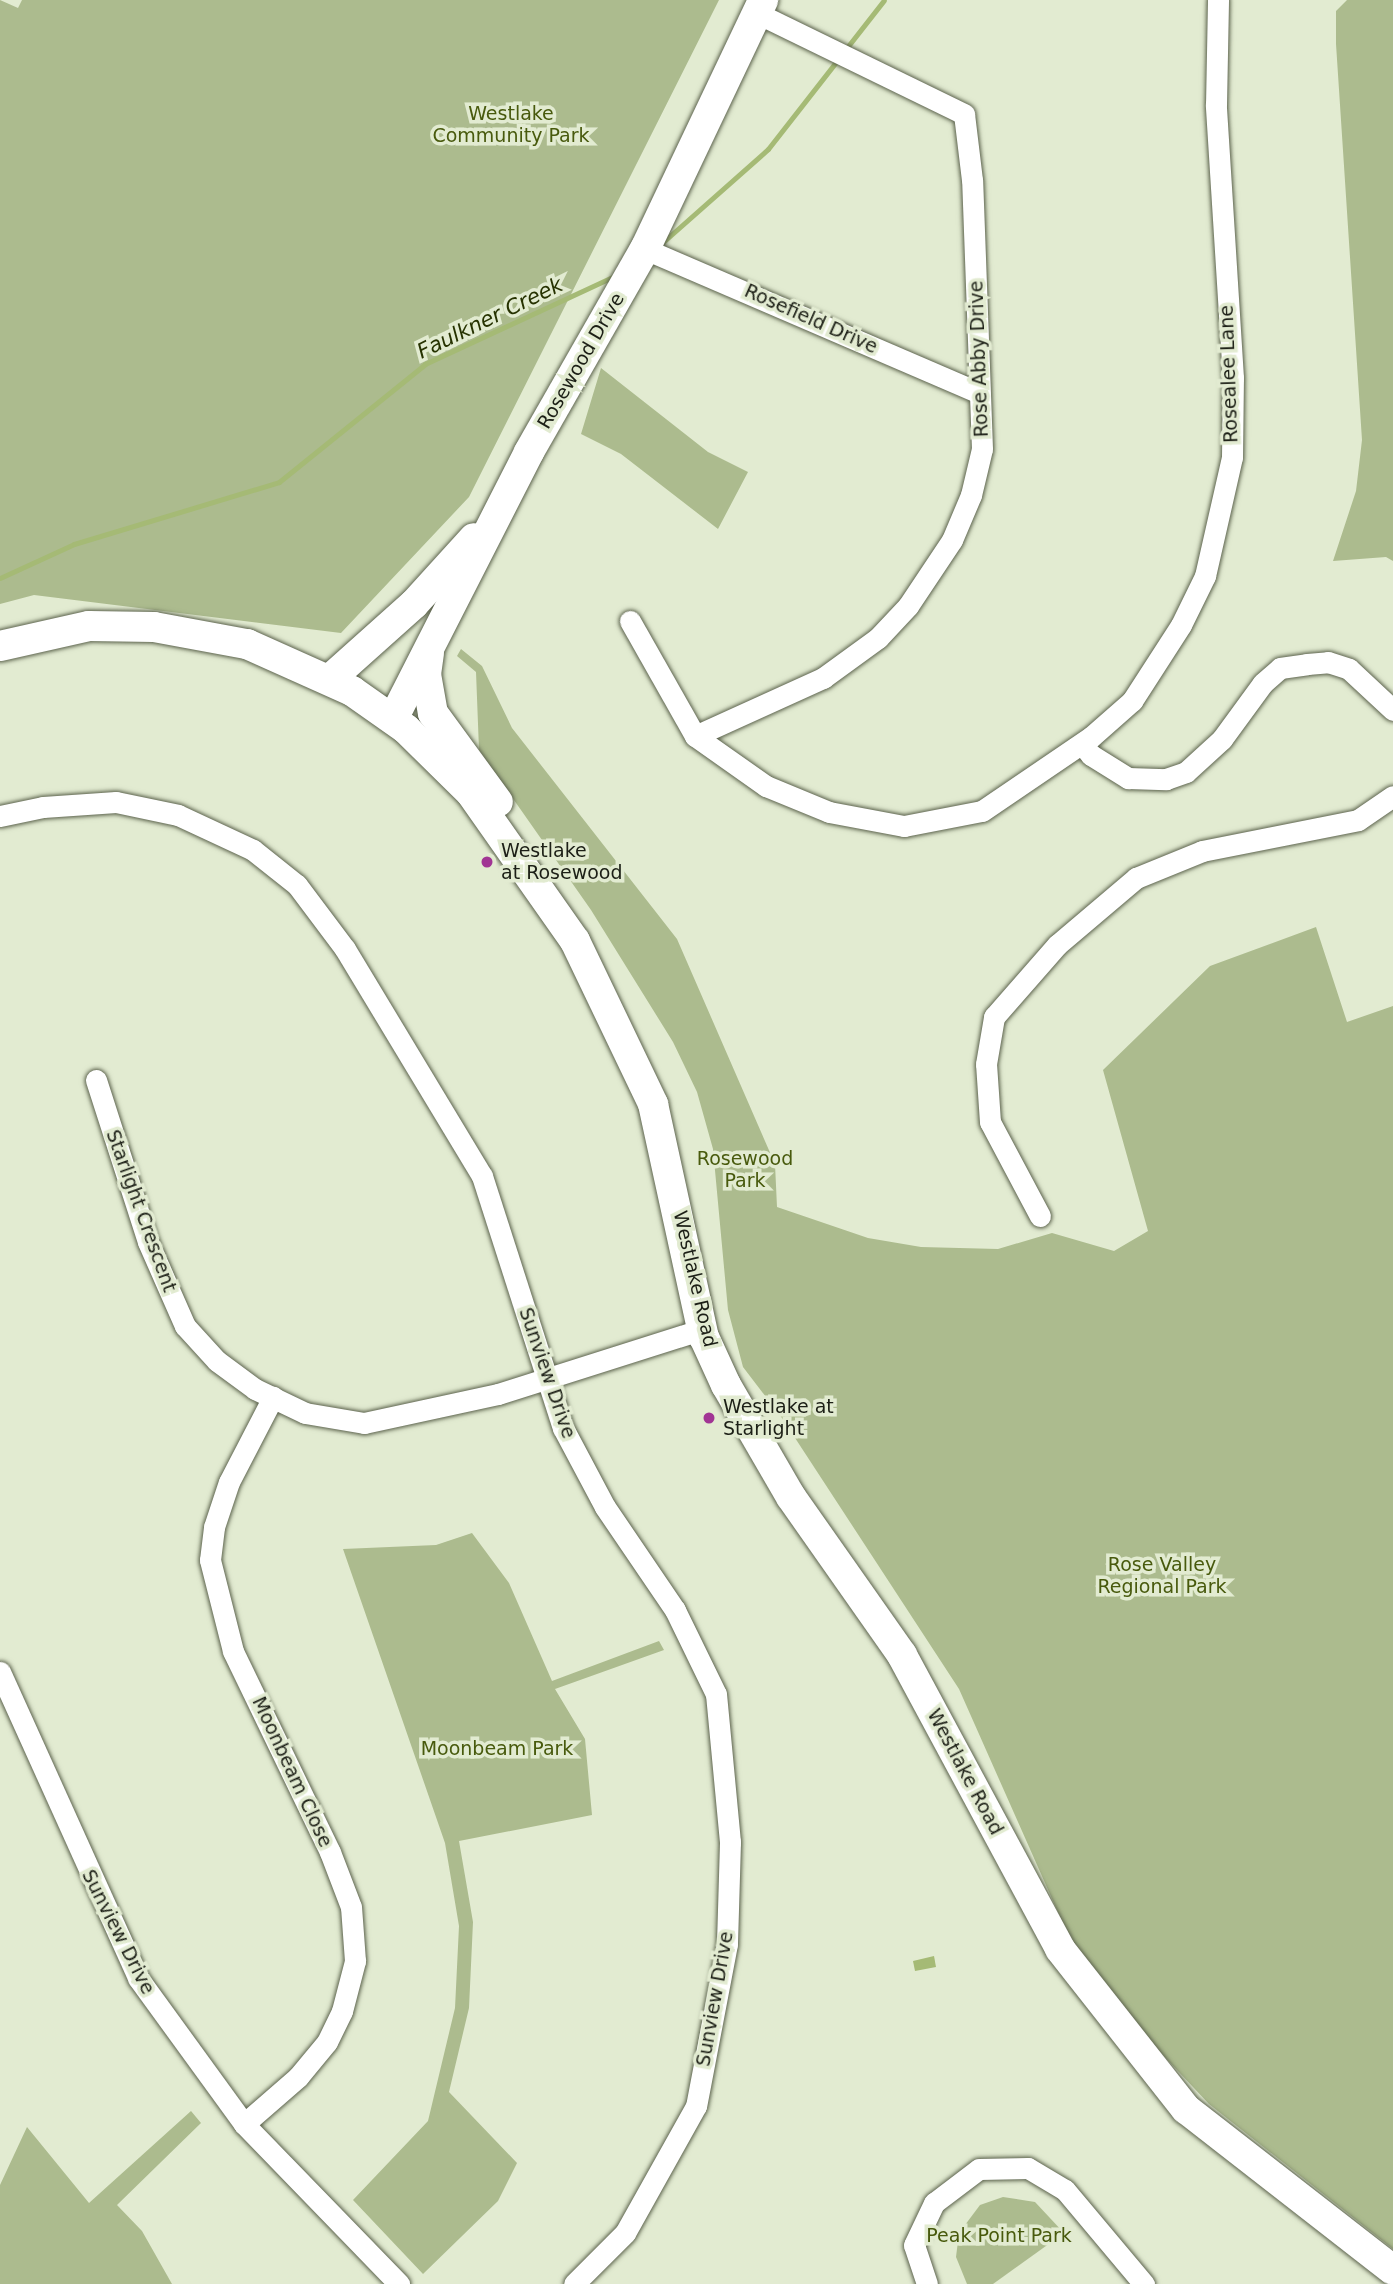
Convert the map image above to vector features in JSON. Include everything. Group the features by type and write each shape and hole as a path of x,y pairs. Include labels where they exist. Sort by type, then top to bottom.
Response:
{"street":[{"name":"Rosealee Lane","path":"695,736 766,786 829,812 904,826 982,811 1082,744 1132,701 1181,625 1205,576 1232,457 1233,377 1216,105 1218,0"},
{"name":"Rosewood Drive","path":"393,719 500,509 645,248 760,7"},
{"name":"Rose Abby Drive","path":"695,736 824,678 878,638 908,606 952,540 971,495 982,449 977,392 972,180 964,114 760,7"},
{"name":"Rosefield Drive","path":"645,248 977,392"},
{"path":"329,680 414,604 500,509"},
{"path":"630,621 695,736"},
{"name":"Westlake Road","path":"0,646 89,626 154,627 247,644 329,680 393,719 471,793 575,941 653,1104 703,1329 726,1385 791,1497 902,1655 1060,1949 1186,2109 1393,2270"},
{"path":"431,644 426,674 433,712 501,806 529,876"},
{"path":"1082,744 1091,755 1128,778 1166,779 1186,772 1222,739 1263,683 1280,668 1307,664 1328,662 1349,669 1393,710"},
{"path":"1040,1216 990,1122 986,1064 994,1017 1057,945 1136,878 1202,851 1358,820 1393,796"},
{"name":"Sunview Drive","path":"0,816 43,807 116,802 178,816 253,850 297,885 345,949 482,1176 563,1428 605,1507 675,1610 716,1694 730,1842 727,1944 696,2106 625,2233 574,2284"},
{"name":"Starlight Crescent","path":"96,1080 148,1242 185,1326 217,1361 272,1397 305,1413 364,1423 498,1394 703,1329"},
{"name":"Moonbeam Close","path":"244,2124 298,2077 327,2042 342,2011 355,1961 351,1907 330,1852 233,1651 210,1560 214,1527 229,1482 272,1397"},
{"name":"Sunview Drive","path":"0,1672 138,1978 244,2124 399,2284"},
{"path":"927,2284 914,2245 934,2203 979,2169 1015,2168 1028,2168 1065,2190 1144,2284"}],"green space":[{"name":"Westlake Community Park","path":"0,0 18,8 22,0 719,0 469,497 341,633 34,595 0,604"},
{"path":"1347,0 1393,0 1393,561 1386,557 1333,561 1356,491 1362,440 1336,44 1336,11"},
{"path":"601,368 708,452 748,472 718,529 621,454 581,434"},
{"name":"Rose Valley Regional Park","path":"461,649 482,666 512,728 677,939 775,1164 777,1207 868,1238 921,1247 998,1249 1052,1233 1114,1251 1148,1231 1103,1070 1210,966 1316,927 1347,1022 1393,1006 1393,2249 1209,2104 1129,2019 1069,1937 959,1689 782,1418 743,1367 728,1310 713,1149 697,1092 673,1042 591,910 479,750 476,672 457,656"},
{"name":"Moonbeam Park","path":"472,1533 509,1583 552,1681 659,1641 664,1650 555,1689 585,1739 592,1815 459,1841 473,1922 469,2008 449,2092 517,2163 498,2201 423,2274 353,2200 428,2121 455,2008 459,1926 445,1843 343,1549 436,1545"},
{"path":"191,2111 201,2123 117,2205 142,2231 172,2284 0,2284 0,2185 27,2127 89,2203"},
{"name":"Peak Point Park","path":"1003,2197 1035,2202 1064,2233 993,2284 967,2284 956,2257 959,2233 980,2205"}],"shaded area":[{"path":"934,1956 936,1967 915,1971 913,1961"}],"waterway":[{"name":"Faulkner Creek","path":"845,50 884,0"},
{"name":"Faulkner Creek","path":"663,242 768,149 839,58"},
{"name":"Faulkner Creek","path":"0,578 74,544 279,482 425,364 615,276"}],"place":[{"name":"Westlake at Rosewood","path":"487,862"},
{"name":"Westlake at Starlight","path":"709,1418"}],"park label":[{"name":"Rosewood Park","path":"745,1170"}]}
